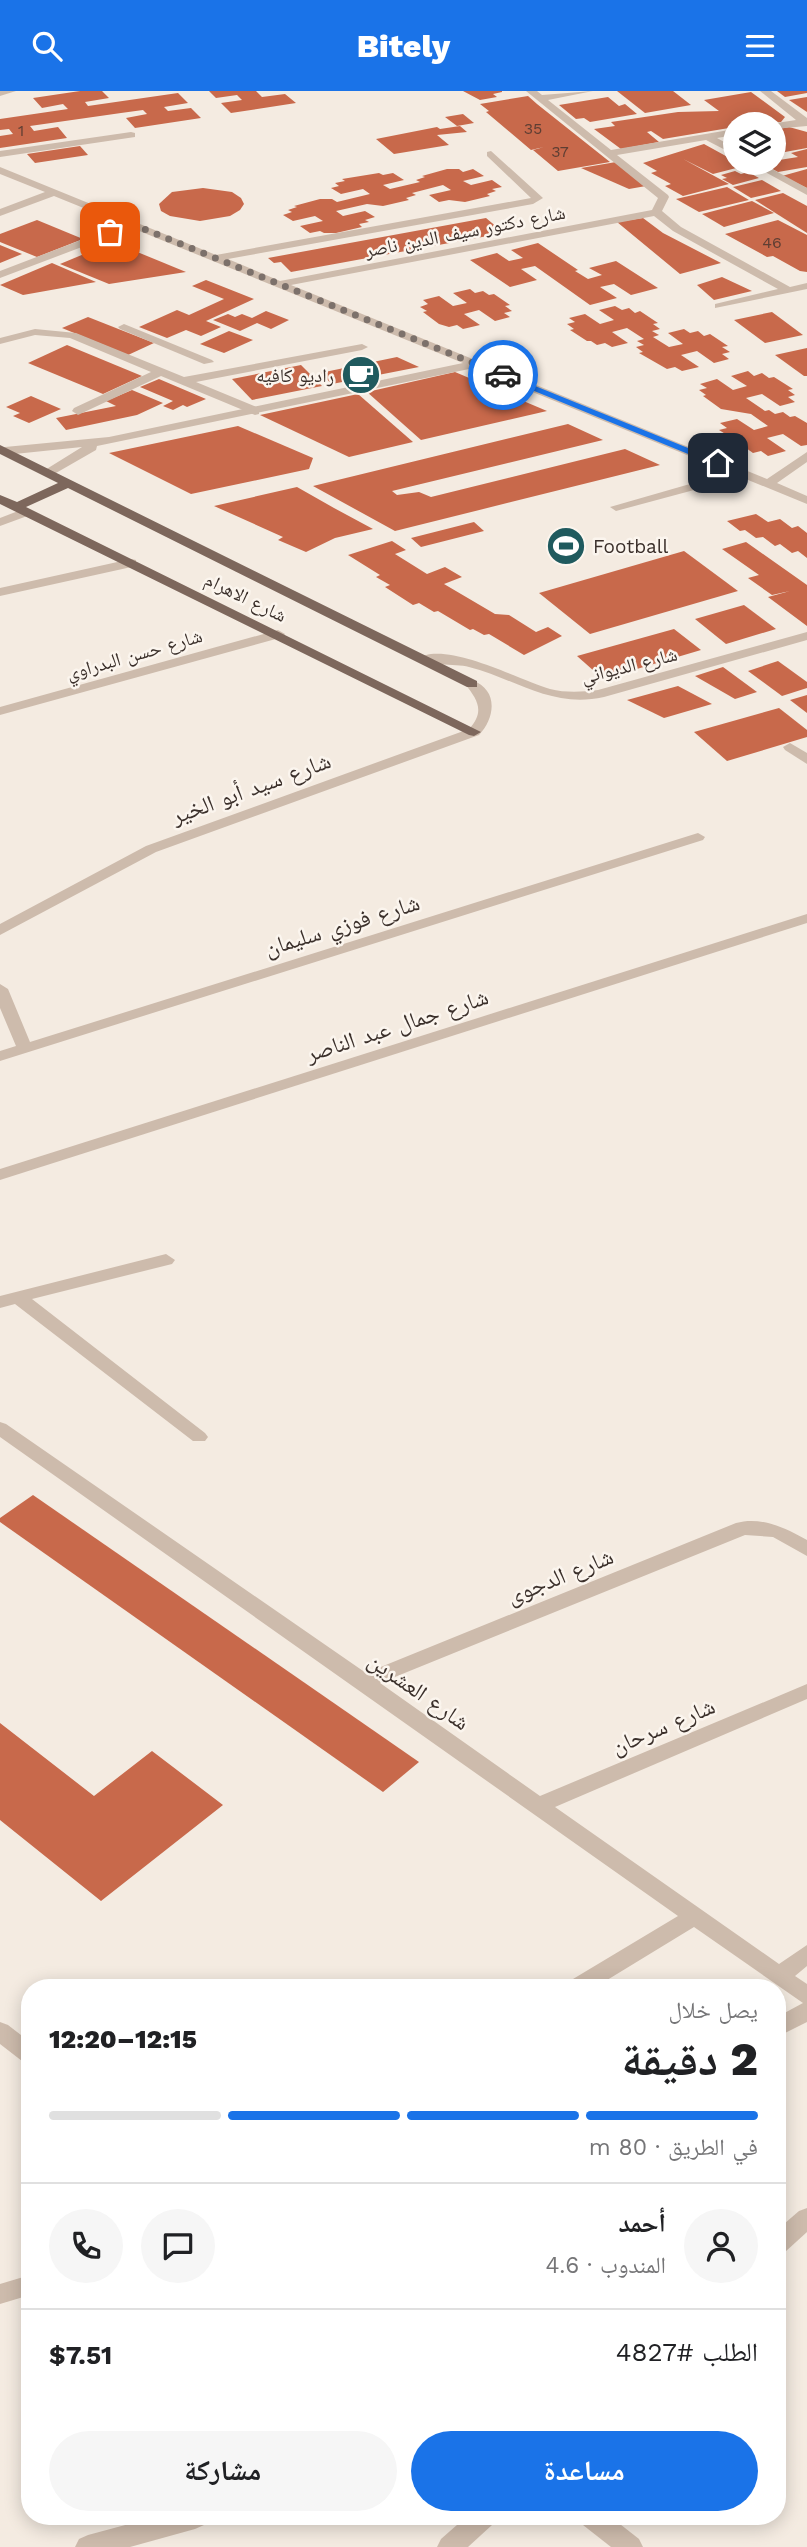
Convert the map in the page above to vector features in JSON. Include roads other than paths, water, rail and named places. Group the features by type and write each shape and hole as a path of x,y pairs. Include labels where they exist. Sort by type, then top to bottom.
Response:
{"main road":[{"name":"شارع الاهرام","path":"3,450 472,684"},
{"path":"22,509 68,483"},
{"name":"شارع الاهرام","path":"1,500 474,732"}],"street":[{"path":"0,93 11,91"},
{"path":"536,95 589,91"},
{"path":"765,91 806,121"},
{"path":"536,95 664,197 656,212 677,229 788,290"},
{"path":"786,124 806,121"},
{"path":"609,153 723,134"},
{"path":"2,153 131,135"},
{"path":"708,137 723,145"},
{"path":"216,258 538,198 491,154"},
{"path":"0,170 807,500"},
{"path":"775,175 807,193"},
{"path":"0,213 55,192"},
{"name":"شارع دكتور سيف الدين ناصر","path":"280,284 656,212"},
{"path":"0,275 132,224"},
{"path":"719,306 807,285"},
{"path":"124,327 156,355 161,372"},
{"path":"0,341 23,334 60,333 156,355 208,362"},
{"path":"184,381 362,347"},
{"path":"3,450 109,441 476,364"},
{"path":"78,411 161,372 255,411"},
{"path":"49,473 68,459 109,441"},
{"path":"768,484 807,456"},
{"path":"616,507 742,473"},
{"path":"0,522 22,509"},
{"path":"0,592 131,563"},
{"name":"شارع حسن البدراوي","path":"0,711 278,634"},
{"name":"شارع الديواني","path":"423,660 437,658 468,661 489,667 542,694 577,698 807,636"},
{"path":"472,684 480,691 487,706 484,721 474,732"},
{"name":"شارع سيد أبو الخير","path":"0,930 151,849 474,732"},
{"path":"790,747 807,760"},
{"name":"شارع فوزي سليمان","path":"0,1056 698,837"},
{"name":"شارع جمال عبد الناصر","path":"0,1175 807,918"},
{"path":"0,989 25,1049"},
{"path":"9,1299 166,1260"},
{"path":"9,1299 199,1437"},
{"name":"شارع العشرين","path":"0,1429 364,1682 783,1979"},
{"name":"شارع الدجوى","path":"364,1682 743,1528 777,1531 807,1549"},
{"name":"شارع سرحان","path":"538,1805 807,1691"},
{"path":"591,1979 694,1917"},
{"path":"779,1976 807,1954"},
{"name":"شارع العشرين","path":"786,1981 807,1996"},
{"path":"786,2023 807,2011"},
{"path":"0,2031 21,2048"},
{"path":"786,2237 807,2218"},
{"path":"0,2294 21,2288"},
{"path":"88,2547 166,2525"},
{"path":"450,2547 474,2525"},
{"path":"602,2525 630,2547"}],"place":[{"name":"راديو كافيه","path":"361,375"},
{"name":"Football","path":"566,546"}]}
